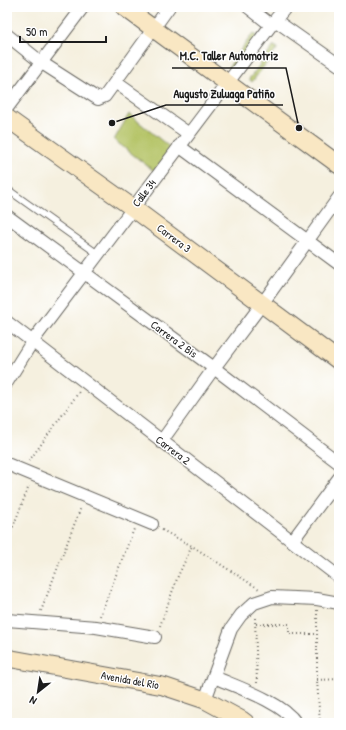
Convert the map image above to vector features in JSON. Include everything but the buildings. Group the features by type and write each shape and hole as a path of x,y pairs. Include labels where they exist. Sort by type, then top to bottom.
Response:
{"main road":[{"path":"124,7 339,165"},
{"name":"Carrera 3","path":"7,118 133,208 339,361"},
{"name":"Avenida del Río","path":"7,658 164,686 205,700 246,723"}],"street":[{"path":"7,108 84,7"},
{"path":"7,35 42,63 98,99 105,96 169,7"},
{"path":"248,7 339,65"},
{"name":"Calle 34","path":"7,382 32,342 273,22 286,7"},
{"path":"115,82 189,134"},
{"path":"179,146 339,264"},
{"path":"161,442 339,197"},
{"name":"Carrera 2 Bis","path":"7,216 214,368 339,463"},
{"name":"Carrera 2","path":"7,322 86,382 161,442 339,576"},
{"path":"7,464 152,524"},
{"path":"293,540 339,478"},
{"path":"205,700 231,629 241,615 254,603 272,597 317,599 339,603"},
{"path":"7,620 96,627 156,637"},
{"path":"214,677 257,695 281,709 296,723"}],"lane":[{"path":"7,189 98,254"}],"path":[{"path":"7,542 28,473 86,382"},
{"path":"37,623 85,497"},
{"path":"96,627 138,519"},
{"path":"152,524 192,546 272,597"},
{"path":"156,637 178,576 192,546"},
{"path":"317,599 317,680 320,723"},
{"path":"254,603 256,624 257,695"},
{"path":"256,624 289,624 289,634 316,634"},
{"path":"317,680 339,680"}],"green space":[{"path":"253,33 257,36 232,70 228,68"},
{"path":"274,46 278,48 252,82 249,79"},
{"path":"129,114 172,149 154,171 114,140"}],"place":[{"name":"Augusto Zuluaga Patiño","path":"112,123"},
{"name":"M.C. Taller Automotriz","path":"299,128"}]}
